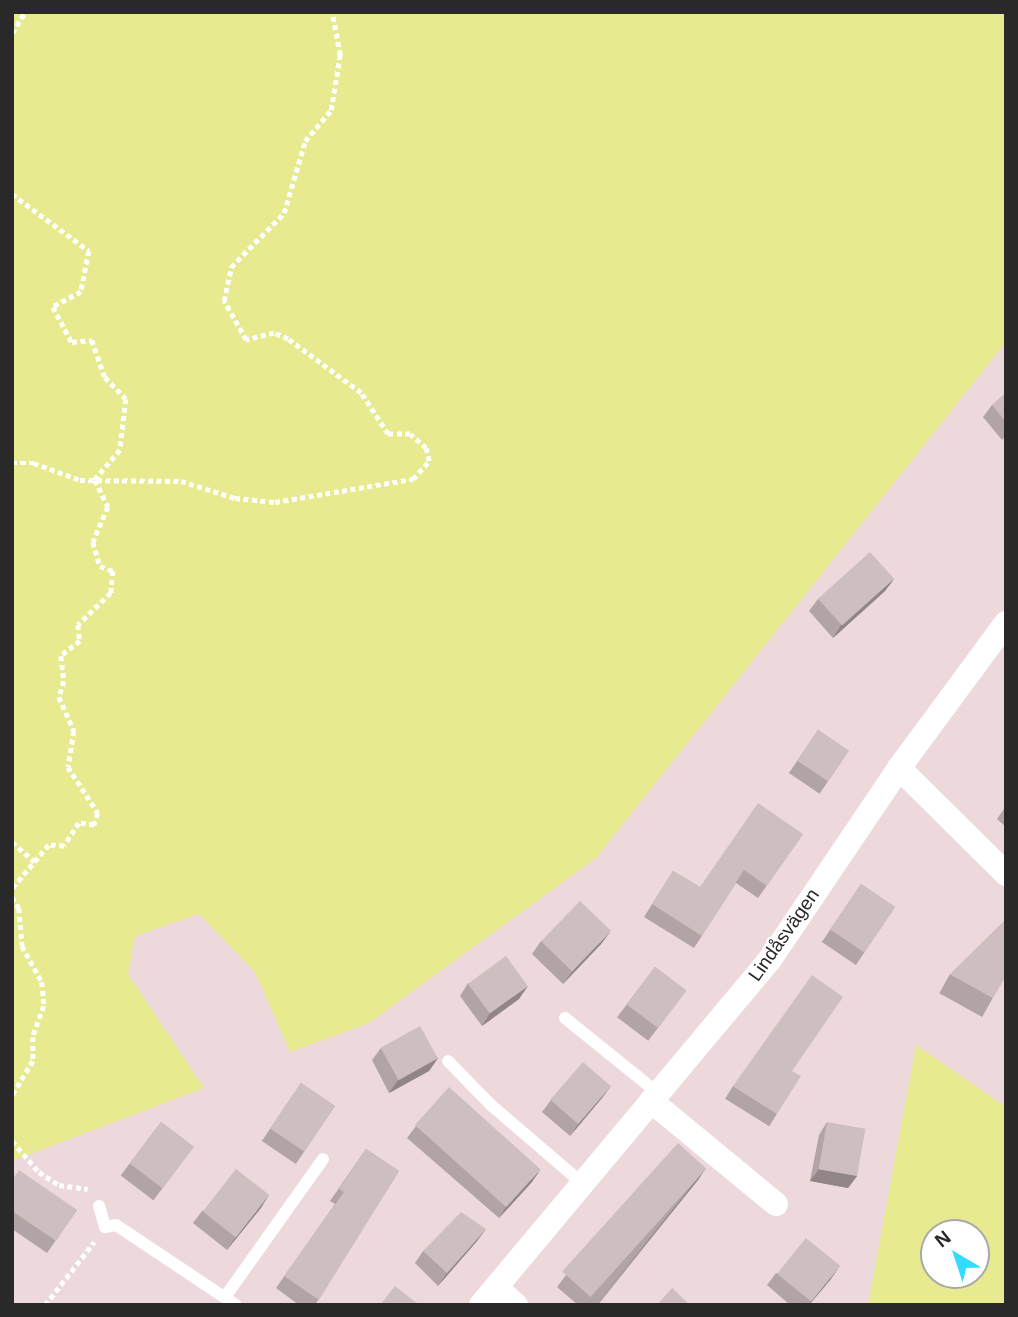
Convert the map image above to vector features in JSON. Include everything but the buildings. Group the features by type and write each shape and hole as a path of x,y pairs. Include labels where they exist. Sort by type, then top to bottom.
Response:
{"street":[{"name":"Lindåsvägen","path":"489,1296 769,961 899,768 1006,623"},
{"path":"899,768 1006,874"},
{"path":"655,1097 776,1204"},
{"path":"489,1296 516,1305"}],"lane":[{"path":"565,1018 655,1097"},
{"path":"448,1061 491,1105 582,1183"},
{"path":"225,1297 323,1159"},
{"path":"99,1206 105,1227 116,1225 236,1305"}],"path":[{"path":"12,33 24,12"},
{"path":"12,463 34,463 80,480 181,481 235,498 275,502 413,479 429,461 426,448 410,435 388,434 361,393 288,339 274,333 246,340 224,301 231,267 284,213 305,141 331,110 340,55 332,12"},
{"path":"12,194 89,251 81,292 53,307 72,342 92,340 105,377 126,399 120,450 95,480"},
{"path":"12,889 49,845 64,846 79,823 94,825 98,813 72,779 68,767 74,731 58,696 64,681 61,656 80,641 78,625 111,593 113,571 100,566 93,542 108,507 95,480"},
{"path":"12,842 35,862"},
{"path":"12,897 19,908 22,946 42,982 44,1006 33,1037 33,1061 12,1096"},
{"path":"12,1141 39,1172 60,1185 88,1189 99,1206"},
{"path":"45,1305 105,1227"}],"green space":[{"path":"12,12 1006,12 1006,342 596,858 369,1023 290,1052 255,972 199,914 135,936 128,974 204,1088 12,1161"},
{"path":"916,1045 1006,1107 1006,1305 868,1305"}]}
